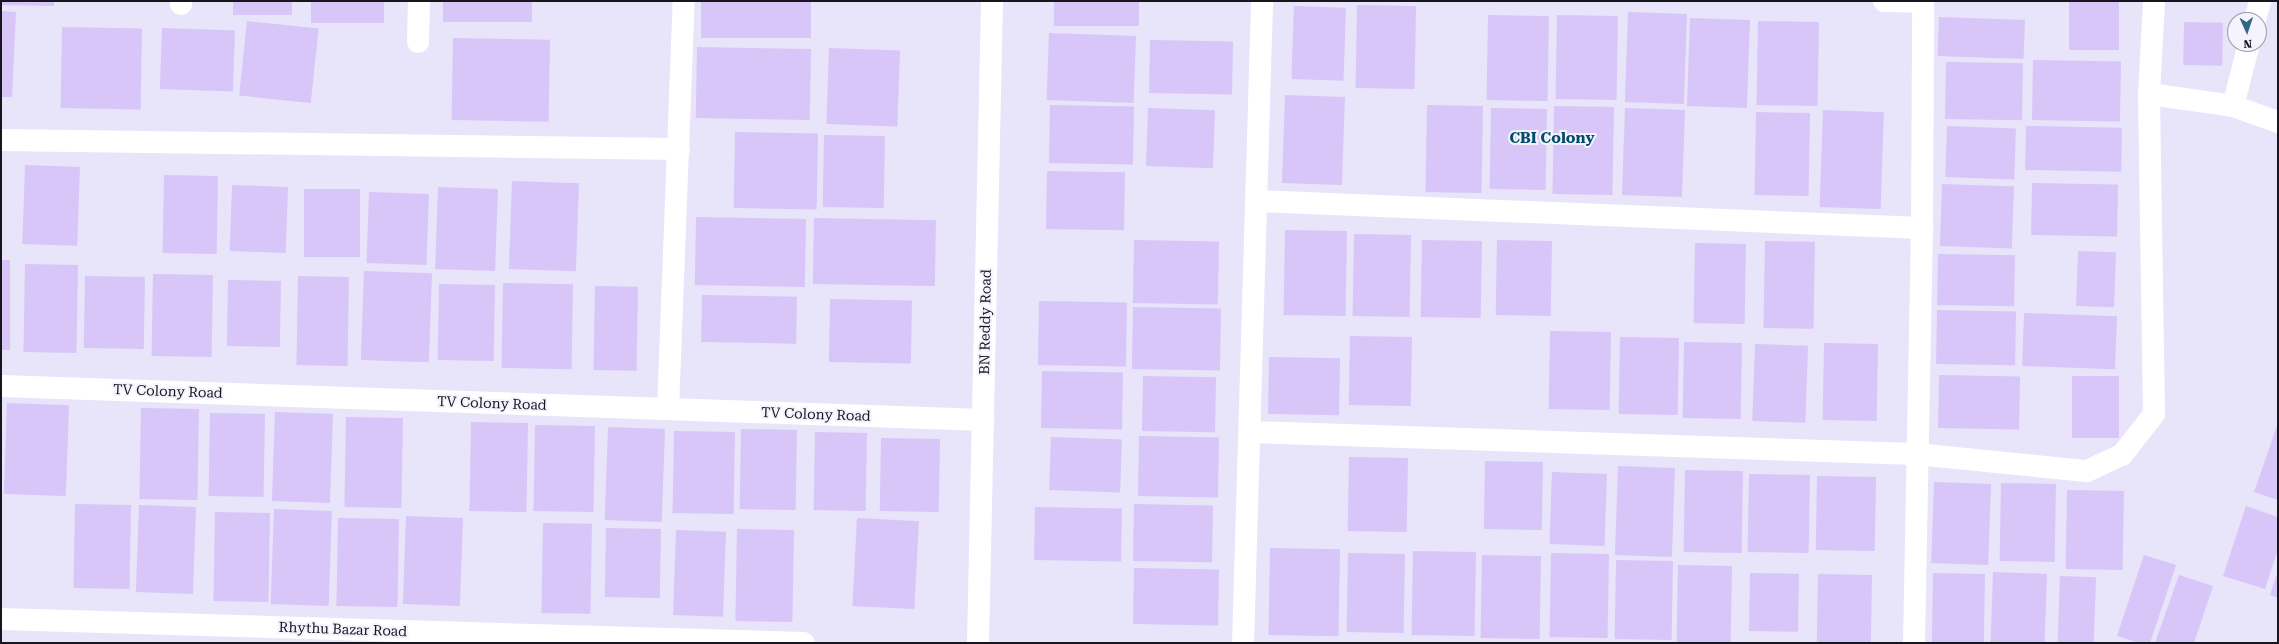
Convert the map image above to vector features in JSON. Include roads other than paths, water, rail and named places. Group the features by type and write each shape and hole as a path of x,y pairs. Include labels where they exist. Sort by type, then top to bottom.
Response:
{"street":[{"path":"418,42 419,1"},
{"path":"668,409 684,1"},
{"name":"BN Reddy Road","path":"978,643 992,1"},
{"path":"1243,643 1251,432 1262,1"},
{"path":"1884,1 1923,2 1922,228 1916,454 1914,643"},
{"path":"1251,432 1916,454 2087,471 2122,455 2154,414 2149,94 2154,1"},
{"path":"2257,12 2260,1"},
{"path":"2233,106 2247,52"},
{"path":"2149,94 2233,106 2278,122"},
{"path":"1,140 678,149"},
{"path":"1256,201 1922,228"},
{"name":"TV Colony Road","path":"1,386 983,420"},
{"name":"Rhythu Bazar Road","path":"1,619 240,635 804,643"}],"district":[{"name":"CBI Colony","path":"1552,139"}]}
